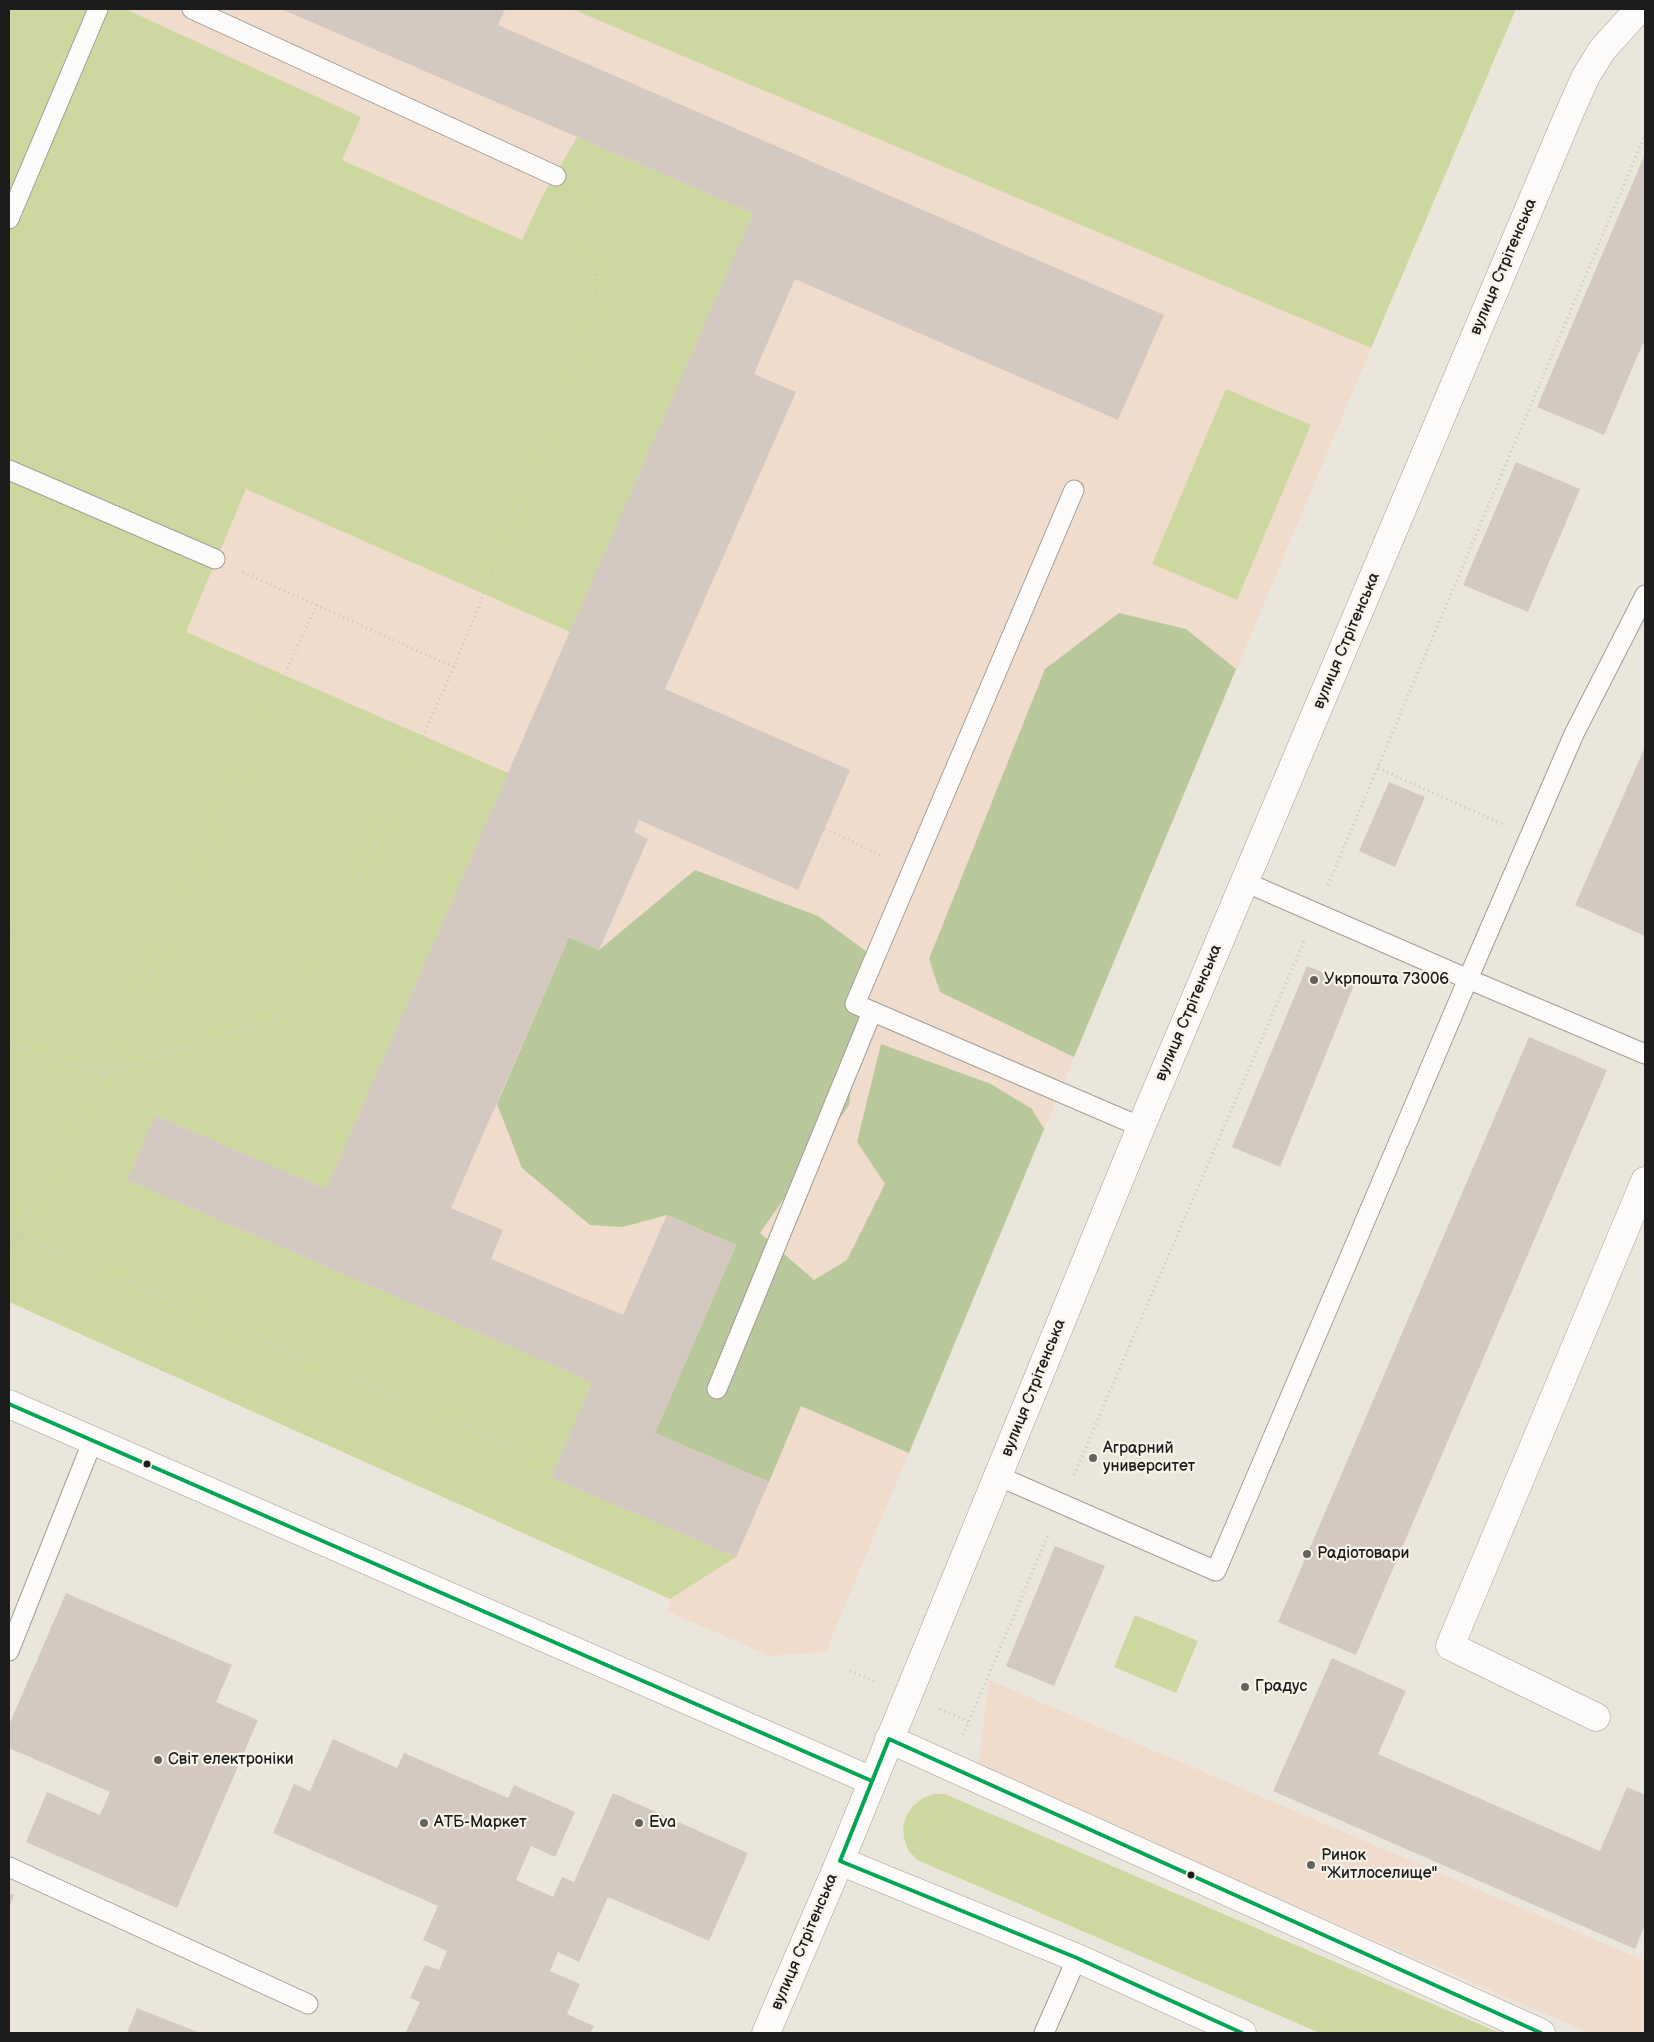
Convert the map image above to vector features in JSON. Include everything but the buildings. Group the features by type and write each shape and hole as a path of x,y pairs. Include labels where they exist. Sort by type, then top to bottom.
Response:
{"street":[{"name":"вулиця Стрітенська","path":"766,2033 840,1861 1141,1127 1586,76 1602,50 1638,9"},
{"path":"1596,1717 1450,1646 1645,1181"},
{"path":"9,1404 872,1781"},
{"path":"889,1739 1541,2033"},
{"path":"840,1861 1077,1958 1242,2033"}],"lane":[{"path":"9,219 98,9"},
{"path":"192,9 556,176"},
{"path":"9,470 215,559"},
{"path":"1074,490 855,1004 1141,1127"},
{"path":"998,1476 1216,1571 1574,734 1645,595"},
{"path":"1244,882 1645,1054"},
{"path":"717,1389 872,1012"},
{"path":"9,1652 93,1440"},
{"path":"9,1867 308,2004"},
{"path":"1044,2033 1077,1958"}],"path":[{"path":"9,1045 104,1073 299,1010 454,667 590,330 597,295 587,231 575,200 556,176"},
{"path":"215,559 454,667"},
{"path":"9,1250 104,1073 317,604"},
{"path":"1378,768 1530,837"},
{"path":"825,829 913,869"},
{"path":"9,926 16,941 104,1073"},
{"path":"9,1223 17,1235 546,1461"},
{"path":"900,1886 969,1722"}],"shaded area":[{"path":"9,9 1516,9 1371,348 826,1651 770,1656 667,1611 670,1599 9,1302"},
{"name":"Ринок \"Житлоселище\"","path":"989,1680 1645,1961 1645,2033 1590,2033 978,1769"}],"green space":[{"path":"9,9 125,9 361,117 342,160 522,240 542,197 577,137 753,213 570,632 246,489 186,632 508,773 326,1189 155,1115 127,1180 592,1382 551,1477 736,1557 670,1599 9,1302"},
{"path":"572,9 1516,9 1371,348"},
{"path":"1226,389 1311,425 1237,600 1152,564"},
{"path":"1119,613 1186,629 1236,669 1074,1057 940,992 929,959 1045,669"},
{"path":"695,870 818,916 867,952 849,1105 760,1233 814,1280 847,1260 885,1184 857,1142 881,1044 991,1084 1032,1109 1044,1129 909,1453 801,1406 769,1482 655,1433 736,1245 667,1215 623,1227 590,1225 522,1168 497,1104 569,937 599,950"},
{"path":"1135,1615 1198,1641 1176,1693 1114,1667"},
{"path":"934,1794 945,1794 1500,2033 1320,2033 917,1860 908,1850 903,1826 907,1814 914,1805 923,1798"}],"transit line":[{"path":"9,1404 872,1781"},
{"path":"1242,2033 1077,1958 840,1861 889,1739 1541,2033"}],"place":[{"name":"Укрпошта 73006","path":"1314,980"},
{"name":"Аграрний университет","path":"1093,1458"},
{"name":"Радіотовари","path":"1307,1554"},
{"name":"Градус","path":"1245,1687"},
{"name":"Світ електроніки","path":"158,1760"},
{"name":"АТБ-Маркет","path":"424,1823"},
{"name":"Eva","path":"639,1823"},
{"name":"Ринок \"Житлоселище\"","path":"1311,1865"}]}
